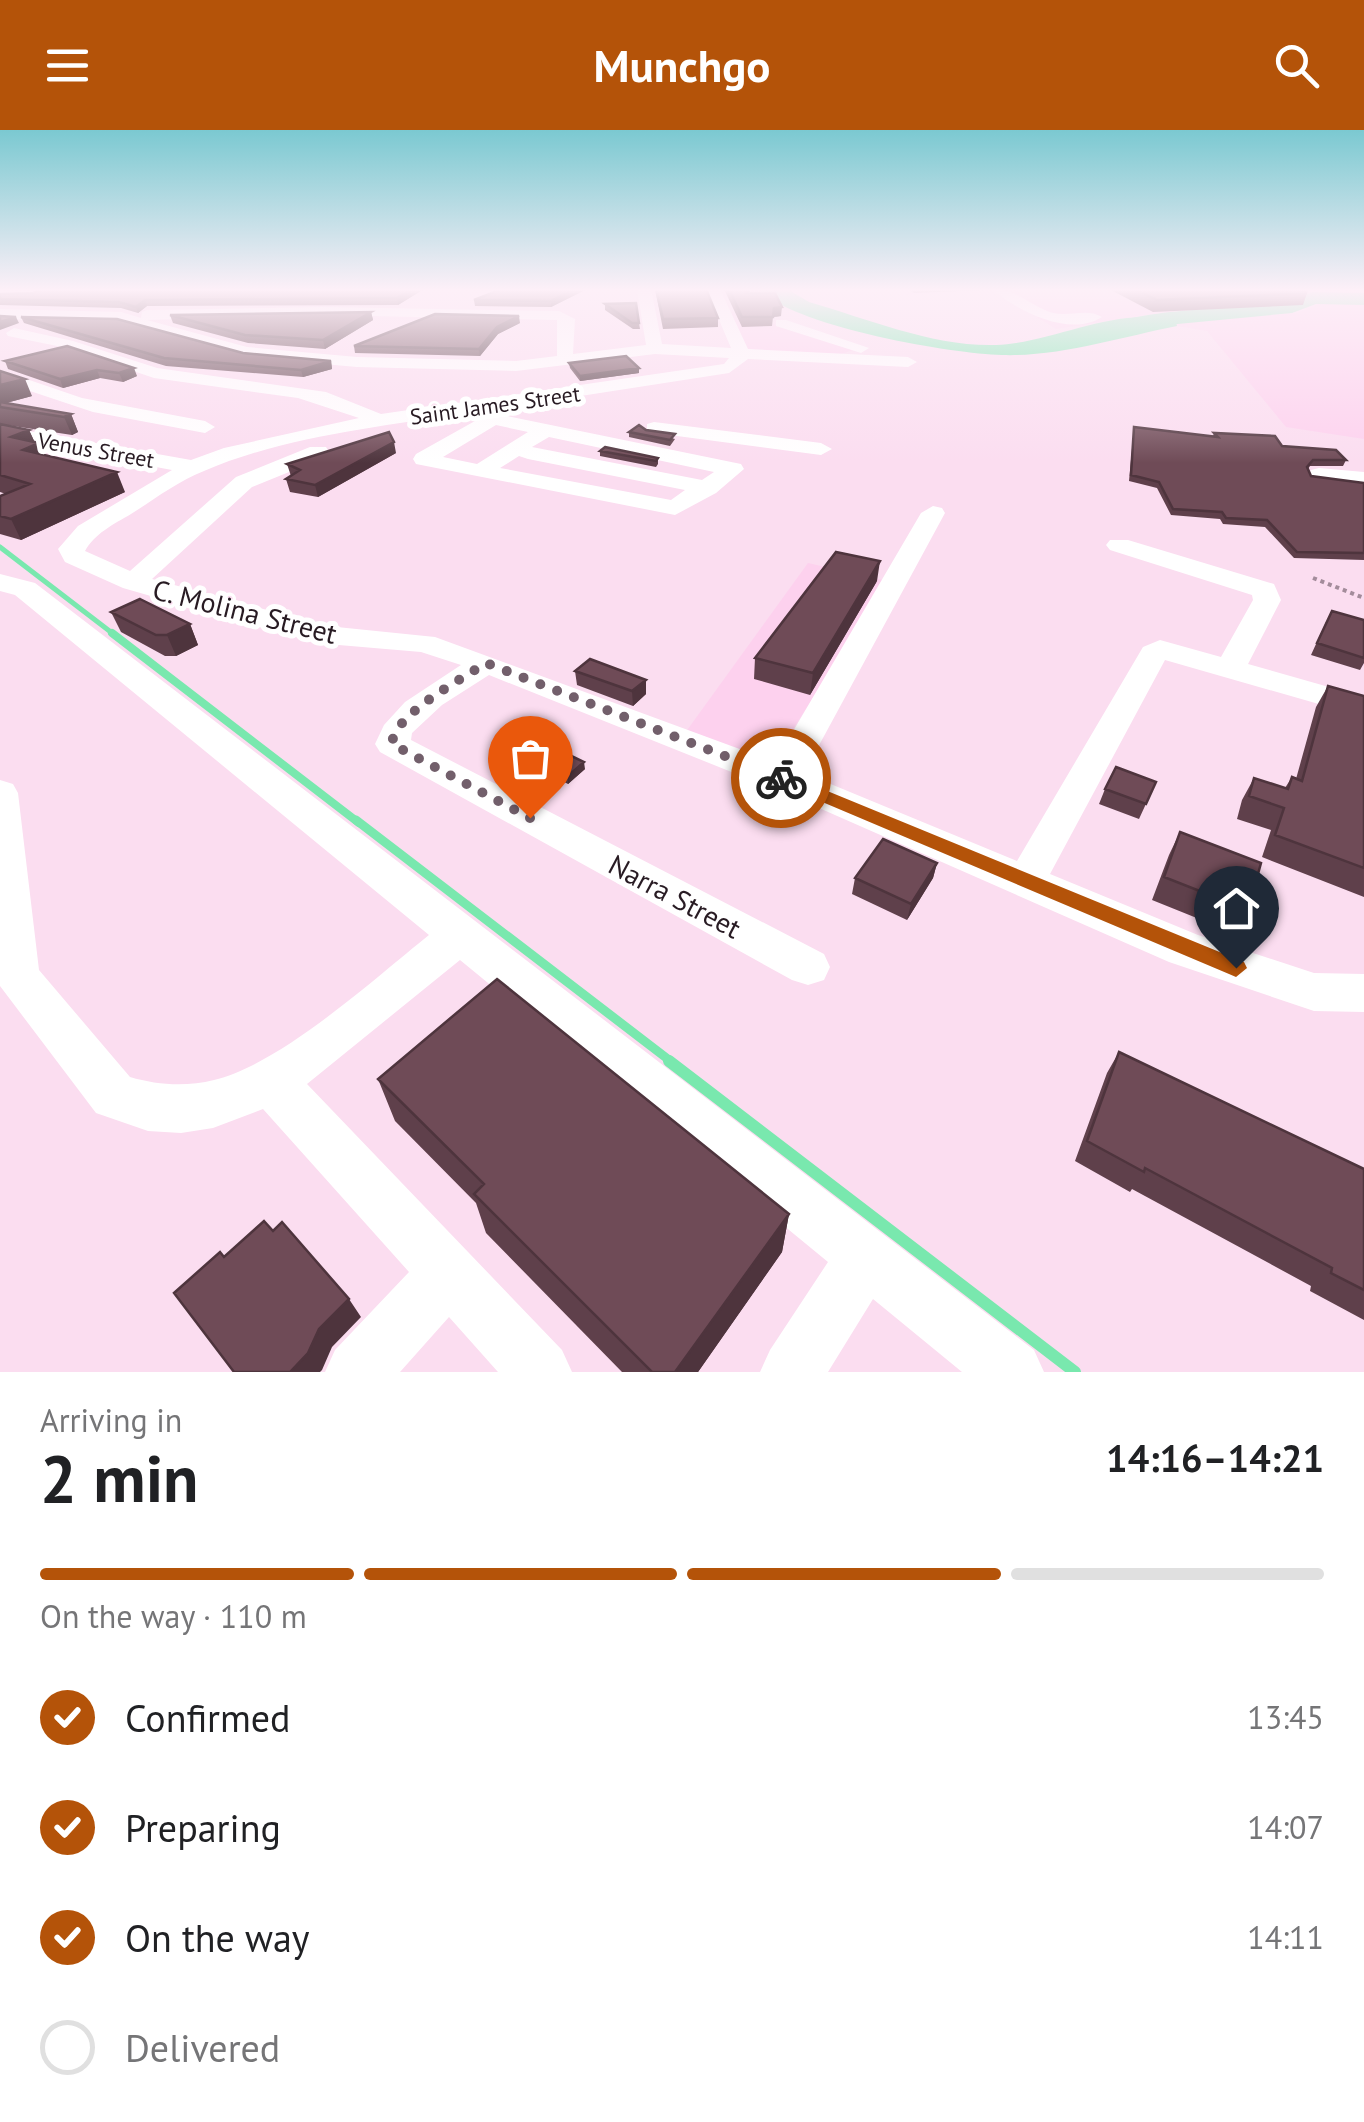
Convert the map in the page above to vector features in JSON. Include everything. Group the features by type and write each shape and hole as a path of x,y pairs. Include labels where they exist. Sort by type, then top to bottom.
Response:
{"street":[{"name":"Saint James Street","path":"77,347 156,374 308,396 380,421 442,394"},
{"path":"228,347 357,362 516,366 655,349 908,362"},
{"path":"192,379 255,347"},
{"path":"564,347 566,362"},
{"path":"741,347 742,355"},
{"path":"854,347 889,358 884,361"},
{"name":"Saint James Street","path":"492,412 518,402 716,372 742,355"},
{"path":"357,362 544,431 733,469 675,508 424,459 492,412"},
{"path":"0,374 46,395 148,419 204,427"},
{"path":"82,448 232,383"},
{"path":"518,402 573,412"},
{"name":"C. Molina Street","path":"380,421 246,449 192,467 98,524 73,544 74,556 133,582 327,636 424,643 486,663 784,779 1185,949 1314,992 1364,994"},
{"path":"637,425 821,449"},
{"path":"480,472 544,431"},
{"name":"Venus Street","path":"0,432 192,467"},
{"path":"133,582 244,482 334,447"},
{"path":"514,450 708,488"},
{"path":"1319,475 1364,479"},
{"path":"784,779 932,513"},
{"path":"1119,545 1264,590 1267,600 1230,668"},
{"path":"0,582 25,589 1012,1372"},
{"path":"1025,882 1154,653 1172,650 1364,707"},
{"name":"Narra Street","path":"486,663 405,718 392,733 392,744 808,967"},
{"path":"0,793 16,971 25,990 114,1096 157,1109 183,1109 228,1101 272,1083 461,934"},
{"path":"272,1083 540,1372"},
{"path":"804,1367 866,1256"},
{"path":"357,1372 450,1273"}],"path":[{"path":"1313,578 1364,598"}],"shaded area":[{"path":"743,347 856,349 829,358 745,354"},
{"path":"938,347 1079,347 1024,355"},
{"path":"1220,347 1364,347 1364,439 1286,427"},
{"path":"808,563 887,581 771,764 685,733"}],"building":[{"path":"70,347 134,368 119,373 97,370 60,379 5,361"},
{"path":"125,347 221,347 243,353 331,361 301,370 164,358"},
{"path":"394,347 481,347 479,349"},
{"path":"626,356 639,368 580,376 569,363"},
{"path":"0,371 25,379 0,385"},
{"path":"0,402 71,414 64,417 0,407"},
{"path":"0,424 29,430 11,437 39,443 23,450 117,472 11,519 0,516 0,496 30,484 0,475"},
{"path":"639,425 646,430 675,434 670,440 629,432"},
{"path":"1134,427 1218,437 1214,433 1275,436 1282,446 1336,450 1346,460 1313,460 1307,467 1311,476 1364,483 1364,553 1297,552 1267,520 1173,509 1159,482 1131,475"},
{"path":"389,432 394,442 315,485 286,479 300,470 287,464"},
{"path":"605,447 658,458 656,461 600,451"},
{"path":"836,552 880,561 813,673 755,658"},
{"path":"140,599 190,624 167,635 156,635 111,612"},
{"path":"1332,611 1364,620 1364,658 1317,643"},
{"path":"590,659 646,680 632,691 575,671"},
{"path":"1328,686 1364,696 1364,868 1275,835 1284,808 1249,796 1254,778 1288,789 1292,777 1302,781"},
{"path":"561,751 584,762 568,776 544,765"},
{"path":"1116,767 1156,782 1146,804 1105,789"},
{"path":"1180,832 1261,863 1248,910 1164,877"},
{"path":"883,839 937,863 911,904 855,878"},
{"path":"497,979 789,1214 675,1372 652,1372 474,1194 484,1184 378,1079"},
{"path":"1119,1052 1364,1169 1364,1290 1331,1273 1332,1268 1087,1141"},
{"path":"264,1221 273,1231 282,1222 349,1299 319,1329 308,1353 290,1372 234,1372 174,1293 220,1252 224,1257"}],"waterway":[{"path":"0,547 116,636"},
{"path":"112,633 359,823"},
{"path":"356,820 673,1063"},
{"path":"669,1061 1075,1372"}],"way so far":[{"path":"530,818 392,744 392,733 405,718 486,663 781,778"}],"route":[{"path":"781,778 1236,968"}]}
